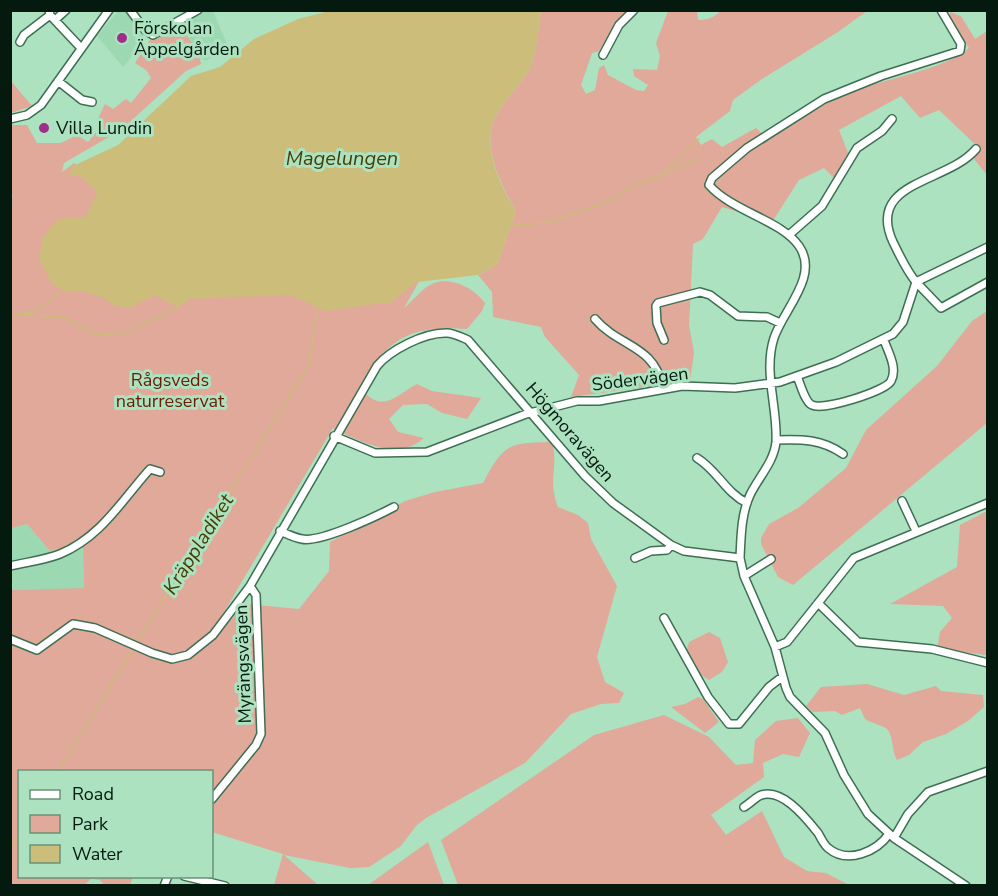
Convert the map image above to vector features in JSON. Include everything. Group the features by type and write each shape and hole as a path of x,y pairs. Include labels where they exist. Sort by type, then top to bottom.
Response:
{"street":[{"path":"20,42 24,34 51,15 66,10"},
{"path":"10,119 37,110 109,10"},
{"path":"130,10 145,30 153,35 162,33 198,10"},
{"path":"603,55 619,25 634,10"},
{"path":"941,10 962,48 955,54 881,76 824,99 747,148 712,178 709,186 723,199 790,234 803,253 804,271 800,287 780,323 771,348 771,383 776,440 774,451 747,503 740,558 744,576 775,647 782,677 790,697 825,733 844,775 868,814 892,836 955,883 966,885"},
{"path":"51,15 81,48"},
{"path":"58,81 82,100 92,102"},
{"path":"790,234 822,206 857,148 882,131 892,119"},
{"path":"976,149 961,164 899,193 888,215 889,231 914,279 941,308 987,282"},
{"path":"914,279 987,247"},
{"name":"Södervägen","path":"334,436 375,453 427,452 533,413 577,401 599,401 663,388 735,388 771,383 797,376 884,340 893,334 903,322 914,279"},
{"path":"664,340 659,329 656,306 658,303 693,292 710,295 738,316 767,317 780,323"},
{"path":"594,319 601,327 651,359 658,367 663,388"},
{"name":"Högmoravägen","path":"10,639 37,650 73,624 95,628 172,659 188,655 213,634 250,586 334,436 384,357 393,350 444,332 468,340 598,490 671,545 690,552 740,558"},
{"path":"797,376 809,403 815,406 848,402 884,387 892,380 894,370 884,340"},
{"path":"776,440 816,441 829,445 843,454"},
{"path":"698,458 710,466 734,495 747,503"},
{"path":"10,566 58,555 79,545 110,519 150,469 160,472"},
{"path":"902,501 916,531"},
{"path":"775,647 787,642 854,558 987,503"},
{"path":"280,531 302,540 313,539 365,522 394,507"},
{"path":"635,558 651,550 667,550 671,545"},
{"path":"744,576 771,559"},
{"name":"Myrängsvägen","path":"213,797 256,745 261,734 256,595 250,586"},
{"path":"818,603 858,642 932,649 987,663"},
{"path":"664,618 708,697 729,724 739,724 769,687 782,677"},
{"path":"744,807 759,796 775,795 806,818 828,848 846,855 858,855 874,849 892,836 928,792 987,771"},
{"path":"193,878 225,885"}],"shaded area":[{"name":"Förskolan Äppelgården","path":"118,11 127,12 146,39 123,67 97,36"},
{"path":"204,11 213,11 227,44 221,52 206,61 200,57 180,26"},
{"path":"27,524 50,551 83,547 84,589 11,590 10,528"}],"green space":[{"path":"541,11 629,11 616,23 599,51 592,53 581,85 586,94 595,90 599,68 604,65 608,75 636,90 644,91 648,85 634,76 633,69 657,70 660,56 656,43 668,11 697,11 698,20 704,20 720,11 867,11 733,100 730,111 696,137 701,145 712,139 722,147 756,128 769,140 848,93 930,68 959,55 969,48 950,20 950,12 961,16 975,39 987,31 987,175 974,159 979,148 939,110 920,118 901,96 839,130 848,153 834,178 824,168 799,180 772,222 722,207 703,239 693,244 689,325 694,352 690,381 571,397 579,375 545,337 541,327 493,317 492,292 478,275 497,265 516,211 495,167 490,142 491,130 497,112 521,82 532,63"},
{"name":"Rågsveds naturreservat","path":"182,29 199,53 201,64 186,71 121,130 64,163 62,172 74,163 158,231 425,271 404,308 434,283 448,281 469,288 485,303 482,311 467,329 430,329 403,338 391,346 370,370 360,387 375,400 381,402 394,398 417,384 432,391 481,398 467,419 442,413 427,404 403,405 389,419 398,432 424,438 414,445 391,449 366,443 333,428 215,627 221,630 246,604 299,609 329,571 330,542 405,501 435,492 483,483 497,460 509,448 526,443 552,442 554,451 553,488 558,507 578,515 588,523 591,539 617,586 597,657 605,682 624,693 619,703 601,704 571,714 525,763 426,818 416,826 401,846 369,867 350,868 284,855 318,885 274,885 283,854 213,832 213,770 18,770 18,878 133,878 130,885 104,885 100,880 91,879 84,885 11,885 11,590 84,588 83,547 76,539 67,547 50,551 27,524 11,528 10,200 13,196 10,194 10,125 27,125 37,143 61,143 77,135 88,142 100,127 98,119 105,104 113,109 126,99 131,103 151,78 146,70 135,63 150,40 169,32 171,36"},
{"path":"11,81 32,106 11,113"},
{"path":"987,311 987,423 793,585 778,577 761,544 761,538 769,524 798,508 846,468 866,430 937,366 972,321"},
{"path":"987,511 987,655 937,649 940,632 952,618 943,606 890,604 957,567 960,525"},
{"path":"709,632 720,638 728,662 722,672 709,680 700,674 685,656 689,642"},
{"path":"867,684 904,695 936,686 941,691 983,695 984,707 968,721 946,734 923,742 909,755 897,760 887,729 865,719 860,708 842,715 835,711 813,712 806,706 821,687"},
{"path":"698,697 703,699 719,722 705,733 671,707 685,704"},
{"path":"664,715 709,737 736,765 753,763 755,740 776,721 798,718 810,733 799,757 783,754 763,763 764,777 711,815 726,835 762,811 784,857 807,871 826,873 849,885 458,885 441,840 594,735"},
{"path":"428,842 444,885 368,885"}],"water":[{"name":"Magelungen","path":"329,11 541,11 532,63 521,82 497,112 491,130 490,142 495,167 516,211 497,265 478,275 417,282 387,305 381,303 326,311 290,295 190,299 178,307 155,295 129,308 115,306 104,298 85,292 67,292 52,284 39,260 43,237 58,219 85,217 97,194 83,178 69,174 73,166 118,145 191,76 220,67 254,39 298,19"}],"waterway":[{"path":"665,171 699,139"},
{"path":"511,225 548,223 611,200 627,189 698,159"},
{"path":"10,314 24,314 39,308 62,289"},
{"path":"21,314 62,317 96,334 110,335 131,331 178,307"},
{"name":"Kräppladiket","path":"136,643 310,363 317,308"},
{"name":"Kräppladiket","path":"59,770 134,647"},
{"name":"Kräppladiket","path":"10,849 18,837"}],"place":[{"name":"Förskolan Äppelgården","path":"122,38"},
{"name":"Villa Lundin","path":"44,128"}]}
